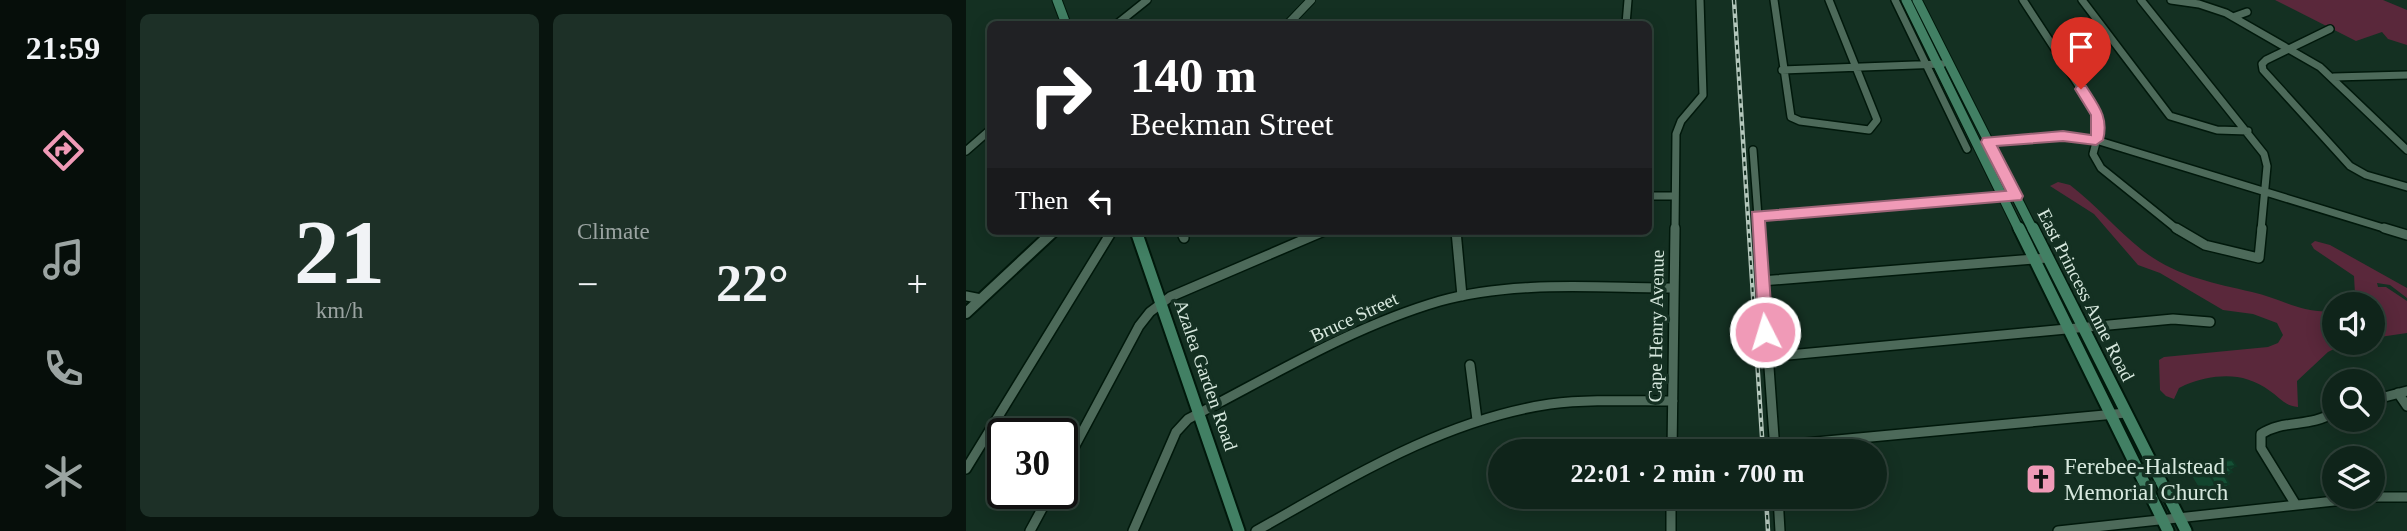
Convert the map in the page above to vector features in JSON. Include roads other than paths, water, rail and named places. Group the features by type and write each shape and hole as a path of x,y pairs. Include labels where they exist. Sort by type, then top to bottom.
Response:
{"main road":[{"path":"1058,0 1065,21"},
{"name":"East Princess Anne Road","path":"1906,0 2168,531"},
{"name":"East Princess Anne Road","path":"1917,0 1938,64 1988,142 2186,531"},
{"name":"Azalea Garden Road","path":"1137,235 1240,531"}],"street":[{"path":"1121,21 1146,0"},
{"path":"1291,21 1311,0"},
{"path":"1626,21 1628,0"},
{"name":"Cape Henry Avenue","path":"1672,439 1678,128 1703,95 1700,0"},
{"path":"1774,0 1789,114 1797,120 1865,131 1875,126 1877,120 1829,0"},
{"path":"1895,0 1938,64 1967,149"},
{"path":"2023,0 2095,110 2100,121 2093,154 2101,168 2175,229 2205,245 2259,258 2266,160 2248,131 2141,0"},
{"path":"2082,0 2170,116 2207,128 2248,131"},
{"path":"2175,0 2207,6 2233,17 2334,77 2407,150"},
{"path":"2233,17 2247,12"},
{"path":"2330,29 2264,61 2263,70 2350,166 2407,187"},
{"path":"1782,70 1938,64"},
{"path":"2334,77 2387,73 2407,75"},
{"path":"2398,76 2407,83"},
{"path":"966,151 987,133"},
{"path":"1988,142 2063,136 2096,140 2407,235"},
{"path":"1753,150 1773,439"},
{"path":"1652,196 1675,196"},
{"path":"1757,216 2016,196"},
{"path":"966,313 1050,235"},
{"path":"966,469 1110,235"},
{"path":"1078,440 1139,326 1161,303 1315,235"},
{"path":"1455,235 1462,296"},
{"path":"1761,281 2047,258"},
{"name":"Bruce Street","path":"1133,531 1176,432 1199,412 1376,324 1423,306 1462,296 1534,288 1674,288"},
{"path":"966,296 981,299"},
{"path":"1767,357 2082,327 2173,320 2210,322"},
{"path":"1470,365 1477,420"},
{"path":"2385,397 2403,392 2407,406"},
{"path":"1256,531 1418,442 1477,420 1545,405 1673,401"},
{"path":"1870,439 2126,413"},
{"path":"2296,505 2261,448 2261,434 2268,428 2322,421"},
{"path":"2385,497 2407,497"},
{"path":"2058,531 2322,502"},
{"path":"1030,531 1042,509"},
{"path":"1671,509 1671,531"},
{"path":"1779,509 1780,531"}],"railway":[{"path":"1734,0 1762,439"},
{"path":"1767,509 1768,531"}],"place":[{"name":"Ferebee-Halstead Memorial Church","path":"2041,479"}]}
